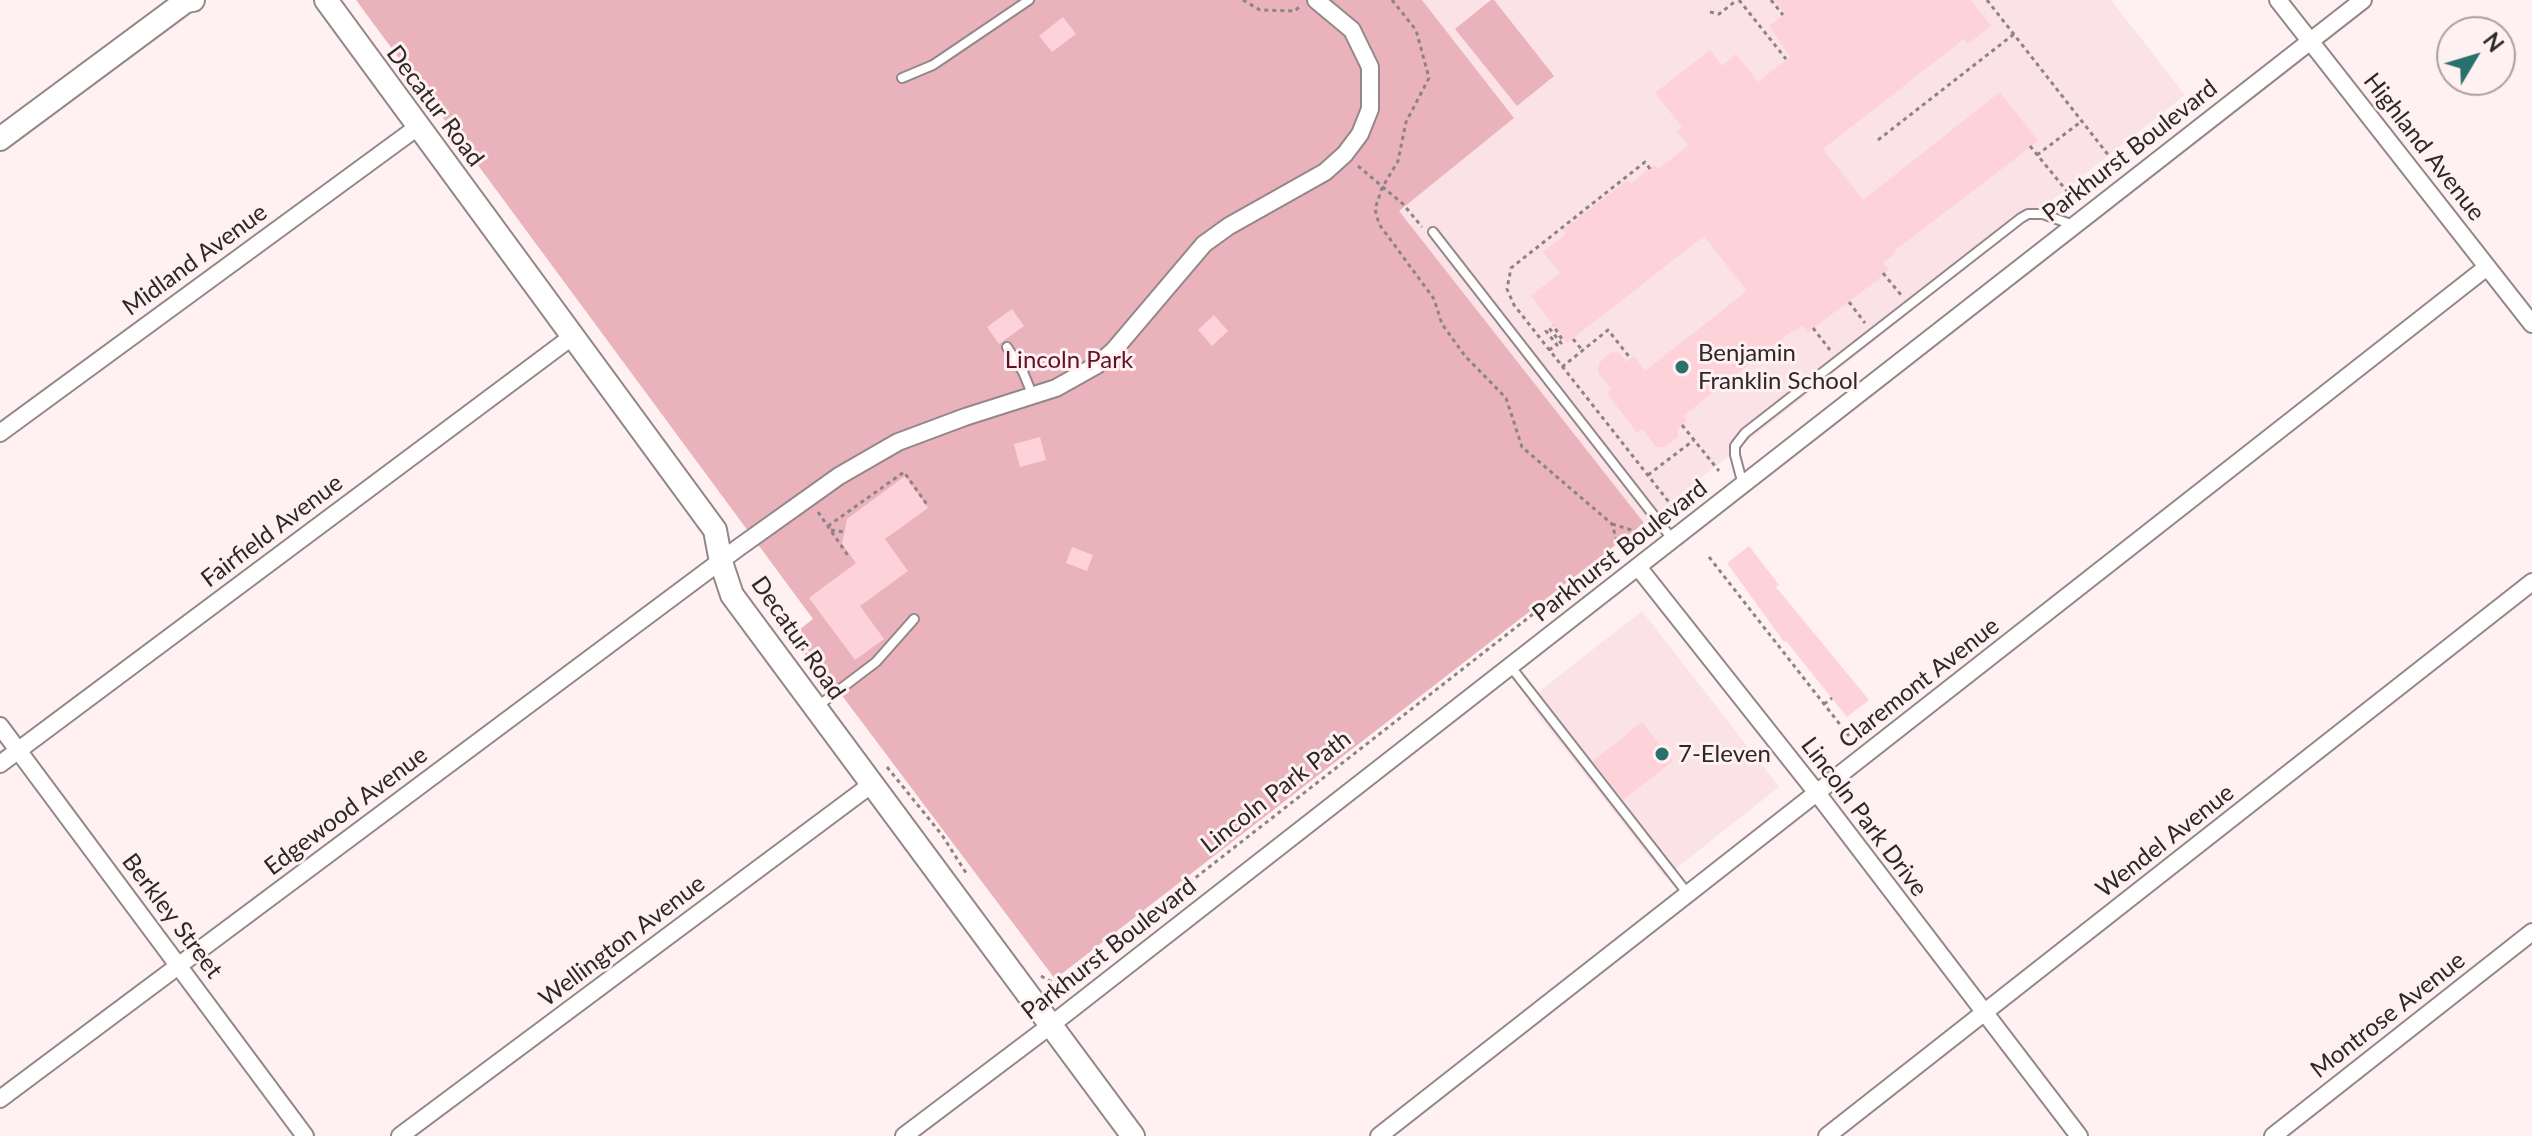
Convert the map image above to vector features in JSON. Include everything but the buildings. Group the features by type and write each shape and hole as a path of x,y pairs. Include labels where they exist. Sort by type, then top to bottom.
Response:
{"street":[{"path":"0,139 189,0"},
{"name":"Highland Avenue","path":"2278,0 2532,324"},
{"name":"Parkhurst Boulevard","path":"904,1136 1511,667 2363,0"},
{"name":"Decatur Road","path":"324,2 419,126 715,530 732,595 1133,1136"},
{"name":"Edgewood Avenue","path":"0,1099 784,514 870,457 929,430 1033,397 1077,378 1097,365 1204,244 1229,226 1325,172 1345,154 1360,134 1370,109 1370,67 1352,30 1308,3"},
{"name":"Midland Avenue","path":"0,433 419,126"},
{"name":"Claremont Avenue","path":"1379,1136 2487,267"},
{"name":"Fairfield Avenue","path":"0,764 573,336"},
{"name":"Lincoln Park Drive","path":"1638,567 1817,793 2079,1136"},
{"name":"Wendel Avenue","path":"1827,1136 2532,582"},
{"name":"Berkley Street","path":"0,726 305,1136"},
{"name":"Wellington Avenue","path":"400,1136 872,784"},
{"name":"Montrose Avenue","path":"2273,1136 2532,932"}],"lane":[{"path":"902,78 933,65 1029,0"},
{"path":"1743,485 1735,455 1739,439 1795,394 2021,218 2035,212 2074,226"},
{"path":"1433,232 1673,540"},
{"path":"1007,347 1023,372 1033,397"},
{"path":"814,708 876,662 914,619"},
{"path":"1511,667 1688,894"}],"path":[{"path":"1243,0 1260,10 1295,11 1308,3"},
{"path":"1710,12 1719,14 1738,0 1786,59"},
{"path":"1771,0 1783,15"},
{"path":"1987,0 2113,161"},
{"path":"1878,140 2014,34"},
{"path":"2037,155 2082,121"},
{"path":"2030,146 2070,195"},
{"path":"1352,161 1412,215"},
{"path":"1650,169 1645,162 1511,268 1508,278 1510,298 1672,506"},
{"path":"1883,273 1901,295"},
{"path":"1849,302 1865,323"},
{"path":"1549,350 1557,345 1546,331 1549,328 1561,343 1563,341 1553,325"},
{"path":"1813,328 1830,350"},
{"path":"1562,367 1608,330 1631,359"},
{"path":"1573,339 1583,351"},
{"path":"1682,425 1719,471"},
{"path":"1648,475 1694,440"},
{"path":"829,528 904,472 928,506"},
{"path":"815,507 849,557"},
{"name":"Lincoln Park Path","path":"1047,997 1062,982 1650,523"},
{"path":"1612,524 1638,532"},
{"path":"829,528 844,532"},
{"path":"1709,557 1849,736"},
{"path":"750,583 831,687"},
{"path":"1734,589 1742,583"},
{"path":"1765,628 1770,624"},
{"path":"1794,666 1801,660"},
{"path":"1824,704 1832,698"},
{"path":"884,764 933,823 970,880"},
{"path":"1041,976 1062,982"}],"shaded area":[{"name":"Benjamin Franklin School","path":"1422,0 2111,0 2185,95 1644,523 1398,211 1514,118"},
{"path":"1642,611 1779,787 1665,877 1527,701"}],"green space":[{"name":"Lincoln Park","path":"356,0 1422,0 1514,118 1399,211 1644,523 1055,979 795,633 813,619"},
{"path":"1491,0 1554,76 1517,106 1455,29"}],"place":[{"name":"Benjamin Franklin School","path":"1682,367"},
{"name":"7-Eleven","path":"1662,754"}]}
